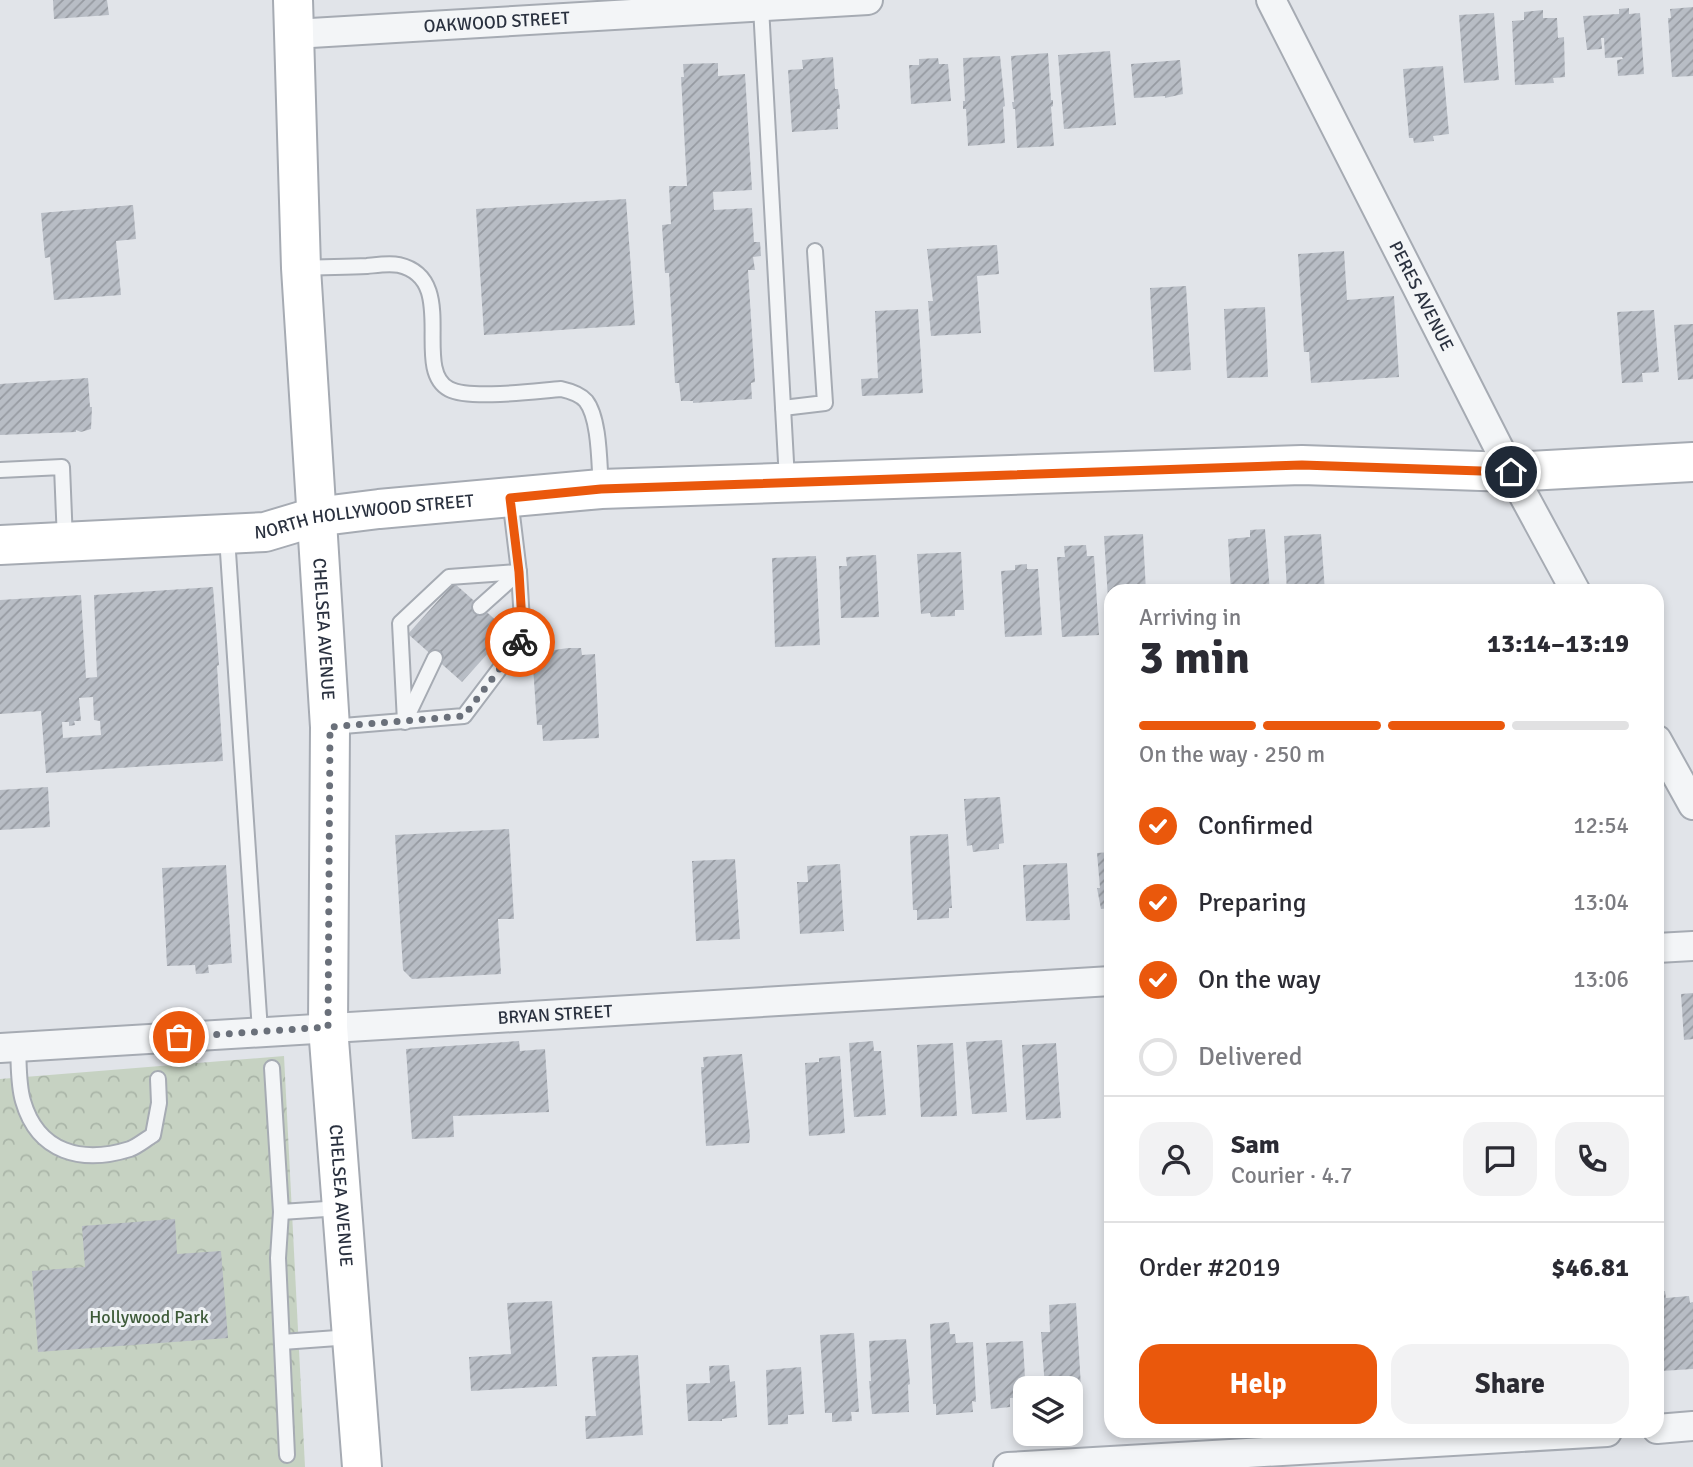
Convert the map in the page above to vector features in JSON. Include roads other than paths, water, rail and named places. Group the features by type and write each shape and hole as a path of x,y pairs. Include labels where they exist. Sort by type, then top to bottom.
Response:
{"main road":[{"name":"CHELSEA AVENUE","path":"293,17 301,268 330,727 328,1027 362,1467"},
{"name":"NORTH HOLLYWOOD STREET","path":"0,545 265,532 316,517 601,489 1302,465 1511,472 1693,462"}],"street":[{"name":"OAKWOOD STREET","path":"293,17 761,6 868,0"},
{"name":"PERES AVENUE","path":"1271,0 1511,472 1572,584"},
{"path":"1664,753 1693,805"},
{"path":"1664,948 1693,946"},
{"name":"BRYAN STREET","path":"9,1048 1104,981"},
{"path":"1664,1428 1693,1426"},
{"path":"1008,1467 1504,1438"}],"lane":[{"path":"761,6 787,482"},
{"path":"783,408 825,403 815,251"},
{"path":"301,268 397,264 415,271 426,283 431,301 435,374 447,388 463,394 561,389 574,392 586,401 595,420 601,489"},
{"path":"0,470 62,467 65,542"},
{"path":"330,727 464,716 523,639 519,572 510,498"},
{"path":"227,535 260,1031"},
{"path":"480,607 519,572"},
{"path":"405,722 400,622 449,577 519,572"},
{"path":"405,722 435,658"},
{"path":"9,1048 30,1120 53,1147 87,1157 132,1149 153,1135 159,1102 158,1079"},
{"path":"272,1069 281,1212 278,1258 286,1455"},
{"path":"281,1212 342,1208"},
{"path":"282,1342 352,1337"}],"park label":[{"name":"Hollywood Park","path":"149,1317"}]}
